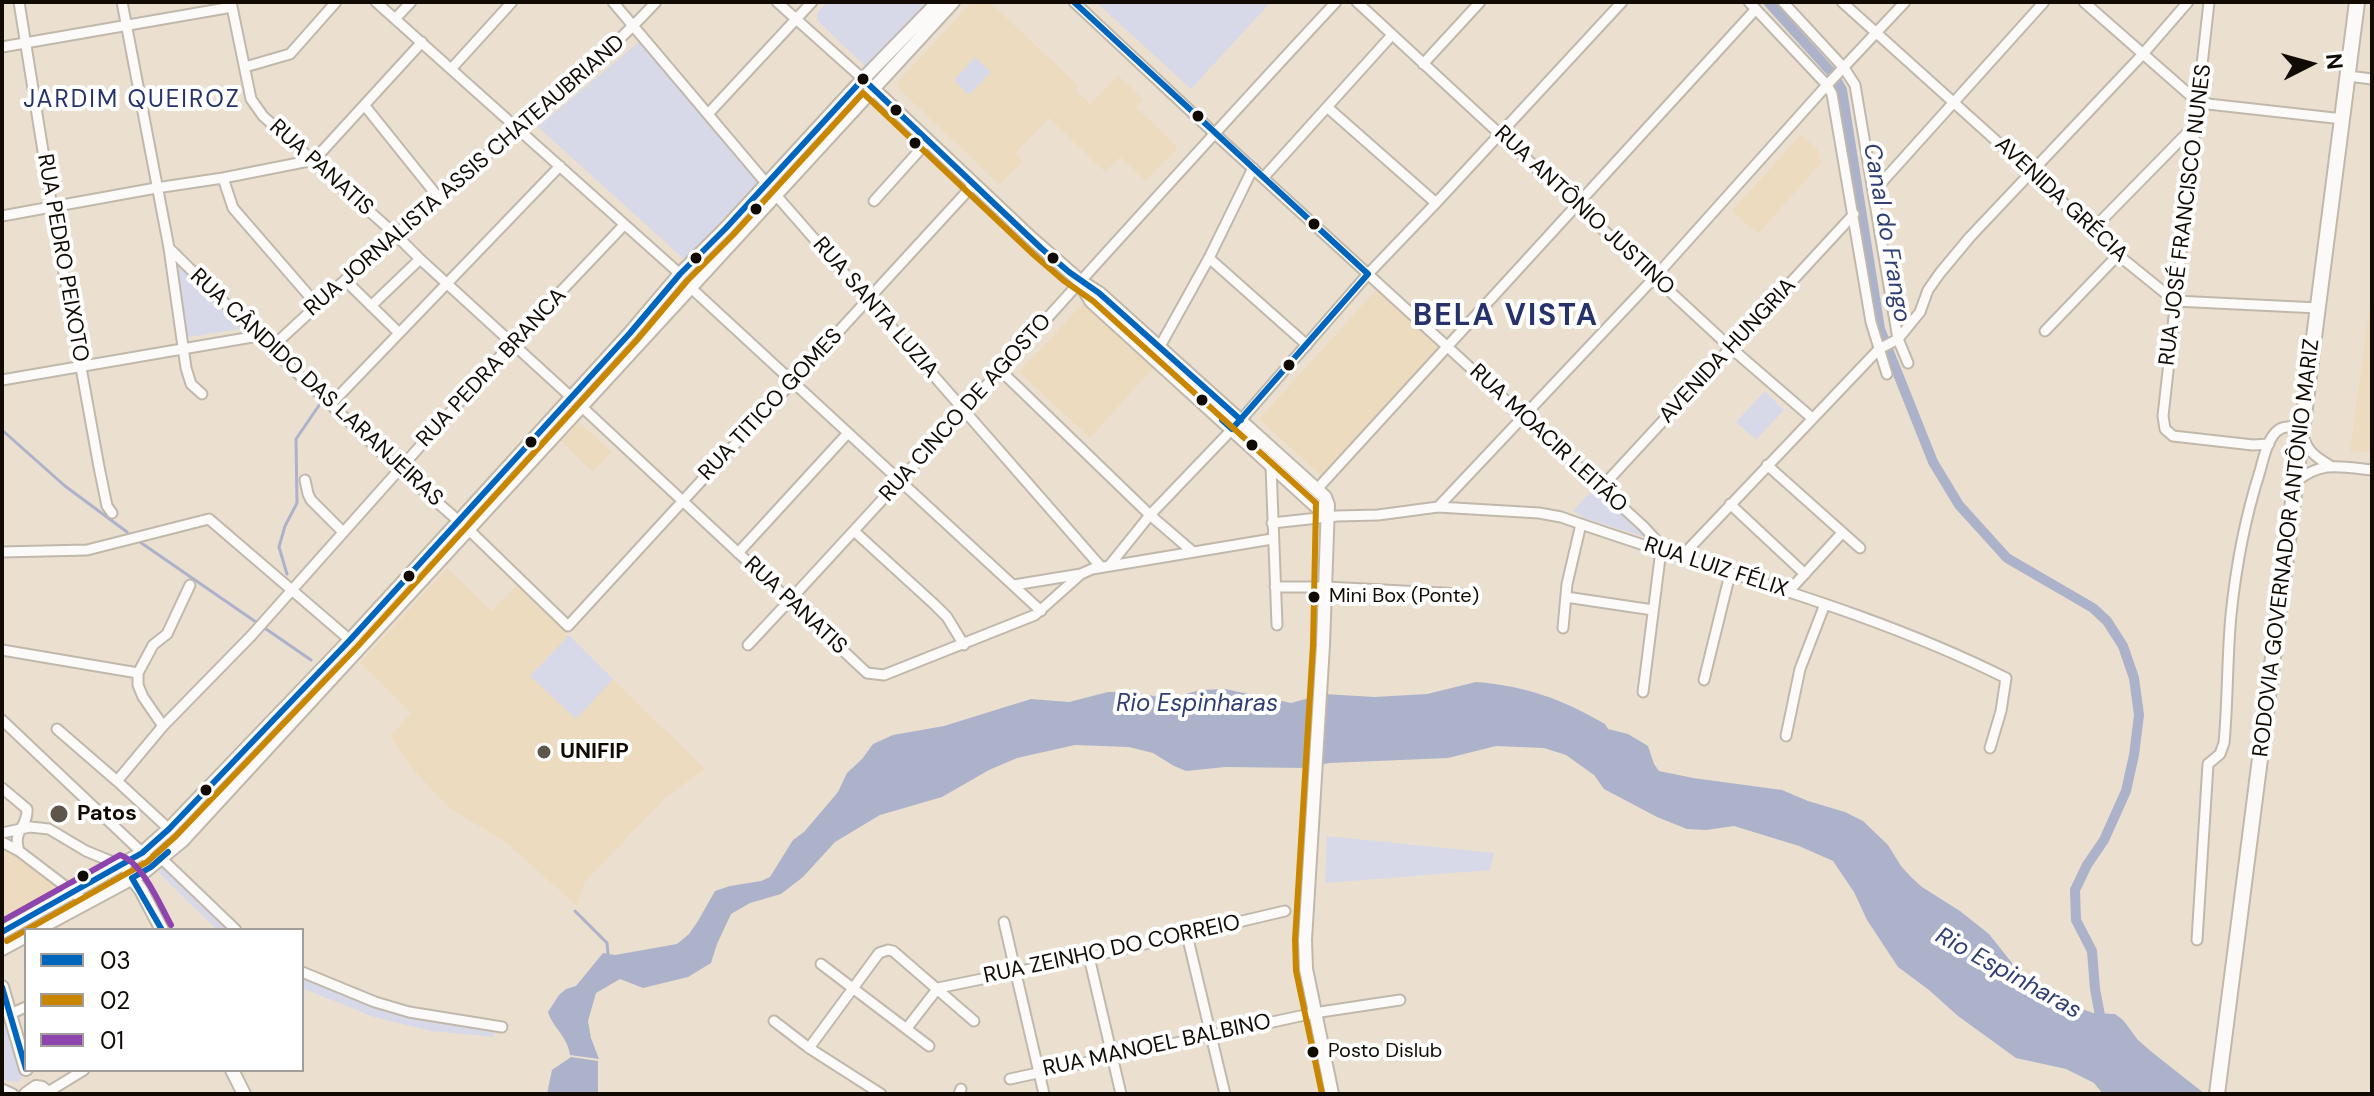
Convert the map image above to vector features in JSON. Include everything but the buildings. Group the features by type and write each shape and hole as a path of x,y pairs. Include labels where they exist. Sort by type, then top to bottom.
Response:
{"highway":[{"name":"RODOVIA GOVERNADOR ANTÔNIO MARIZ","path":"2217,1094 2357,2"}],"main road":[{"path":"2,932 142,853 169,829 350,640 582,407 953,2"},
{"path":"40,928 132,878 183,840 294,720 680,274 933,4"},
{"path":"863,79 927,142 1159,348 1237,425 1271,466 1328,517"},
{"path":"1080,281 1091,301 1237,425 1318,488 1328,505 1306,969 1332,1094"},
{"path":"284,710 291,710 294,720"},
{"path":"120,865 132,878 161,928"},
{"path":"2,949 24,937"},
{"path":"2,987 24,1062"},
{"path":"233,1072 244,1094"},
{"path":"29,1091 42,1088 48,1093"}],"street":[{"name":"RUA PEDRO PEIXOTO","path":"19,2 52,207 104,491 112,513"},
{"path":"122,2 169,248 189,378 202,394"},
{"path":"2,47 231,4 245,67 290,54 336,2"},
{"path":"376,2 680,274"},
{"path":"395,19 411,2"},
{"path":"452,68 512,2"},
{"path":"613,2 766,183"},
{"name":"RUA JORNALISTA ASSIS CHATEAUBRIAND","path":"271,348 633,27 656,2"},
{"path":"777,2 863,79"},
{"path":"708,114 812,2"},
{"name":"RUA MOACIR LEITÃO","path":"1074,2 1643,526 1664,551"},
{"name":"RUA CINCO DE AGOSTO","path":"748,645 1336,2"},
{"name":"RUA ANTÔNIO JUSTINO","path":"1357,2 1731,348 1812,418"},
{"path":"1423,64 1480,2"},
{"path":"1105,566 1237,425 1368,274 1622,2"},
{"path":"1783,2 1844,68 1858,96 1896,340 1908,363"},
{"name":"AVENIDA GRÉCIA","path":"1842,2 2118,255 2175,301"},
{"path":"1438,507 1655,277 1905,2"},
{"path":"1874,191 2044,2"},
{"path":"2084,2 2199,103 2343,119"},
{"path":"1681,557 1881,348 1896,340 1920,312 1928,290 1940,273 1970,237 2188,2"},
{"name":"RUA JOSÉ FRANCISCO NUNES","path":"2209,2 2163,416 2165,429 2173,436 2269,444"},
{"path":"1318,488 1578,204 1752,6 1832,94 1871,322 1887,374"},
{"path":"1264,177 1392,35"},
{"path":"2,216 314,160 422,42"},
{"name":"RUA PANATIS","path":"245,67 251,99 263,116 571,397"},
{"path":"2348,76 2372,79"},
{"path":"365,106 438,197"},
{"path":"1327,107 1436,203"},
{"path":"2092,230 2195,125"},
{"path":"874,201 927,142"},
{"path":"331,404 560,166"},
{"path":"1159,348 1209,258 1253,168"},
{"path":"223,178 233,208 317,305"},
{"name":"RUA TITICO GOMES","path":"568,626 974,184"},
{"name":"RUA SANTA LUZIA","path":"775,194 963,410 1105,566"},
{"name":"AVENIDA HUNGRIA","path":"1601,488 1854,214"},
{"name":"RUA PEDRA BRANCA","path":"163,726 251,636 512,343 624,225"},
{"name":"RUA CÂNDIDO DAS LARANJEIRAS","path":"169,248 258,336 568,626"},
{"path":"2045,331 2118,255"},
{"path":"1209,258 1307,345"},
{"path":"371,306 420,259"},
{"path":"345,280 398,332"},
{"path":"690,287 1041,611"},
{"path":"2175,301 2318,308"},
{"path":"2,380 258,336"},
{"path":"1000,370 1150,515 1193,552"},
{"name":"RUA PANATIS","path":"582,407 867,673 884,675 964,645"},
{"path":"2197,940 2208,764 2220,754 2224,743 2231,617 2240,545 2273,434 2279,429 2293,427 2302,432 2311,452 2329,465"},
{"path":"738,553 848,433"},
{"path":"1767,465 1860,548"},
{"path":"2296,483 2309,472 2329,465 2372,470"},
{"path":"1271,466 1277,625"},
{"path":"305,480 311,500 343,532"},
{"path":"1730,504 1805,574"},
{"name":"RUA LUIZ FÉLIX","path":"1272,523 1438,507 1539,513 1581,524 1825,604 1974,662 2006,678 2001,711 1990,748"},
{"path":"2,552 87,550 209,519 350,640"},
{"path":"1563,628 1581,524"},
{"path":"854,531 947,617 964,645 1041,611 1081,574"},
{"path":"1789,591 1842,533"},
{"path":"1014,585 1081,574 1105,566 1272,539"},
{"path":"1643,692 1664,551"},
{"path":"1704,680 1730,574"},
{"path":"117,781 163,726 143,697 138,685 138,673 153,645 167,634 190,585"},
{"path":"1275,587 1461,594"},
{"path":"1566,597 1653,610"},
{"path":"1786,736 1800,669 1825,604"},
{"path":"2,650 138,673"},
{"path":"2,720 154,864 234,928"},
{"path":"57,729 169,829"},
{"path":"2,788 27,809 25,822 19,828 16,839 19,851"},
{"path":"2,833 19,828 49,829 86,851 120,865"},
{"path":"2,842 19,851 86,902"},
{"name":"RUA ZEINHO DO CORREIO","path":"938,988 1089,957 1285,911"},
{"path":"1004,922 1044,1094"},
{"path":"1187,935 1225,1094"},
{"path":"809,1048 879,953 888,950 938,988 974,1021"},
{"path":"1089,957 1121,1094"},
{"path":"821,964 929,1046"},
{"path":"304,973 375,1002 409,1012 502,1027"},
{"path":"907,1028 938,988"},
{"name":"RUA MANOEL BALBINO","path":"1010,1079 1314,1013 1400,1000"},
{"path":"10,1014 24,1008"},
{"path":"774,1021 809,1048 881,1094"},
{"path":"48,1093 81,1072"},
{"path":"2,1089 13,1094"}],"shaded area":[{"path":"827,2 920,2 924,8 869,66 865,66 817,20 817,13"},
{"path":"972,2 990,2 1079,86 1076,91 1090,104 1118,75 1143,99 1136,107 1178,147 1146,181 1120,157 1105,172 1049,118 1016,153 1023,161 1000,185 898,88 898,81"},
{"path":"1096,2 1271,2 1191,89"},
{"path":"640,41 759,180 685,260 538,127"},
{"path":"975,57 991,72 969,95 954,80"},
{"path":"1801,134 1817,149 1821,163 1758,234 1732,211"},
{"path":"180,267 240,325 239,329 189,337 185,335 175,270"},
{"path":"2372,287 2372,453 2350,451"},
{"path":"1378,288 1442,347 1323,478 1259,419"},
{"path":"1086,300 1156,365 1090,438 1019,372"},
{"path":"1765,391 1784,410 1756,440 1736,422"},
{"path":"579,422 612,452 593,472 561,441"},
{"path":"1593,489 1645,537 1587,519 1573,511"},
{"name":"UNIFIP","path":"447,568 492,611 517,585 705,769 665,798 585,882 577,906 505,842 448,807 412,768 390,736 411,713 360,663"},
{"path":"569,635 613,679 576,719 530,676"},
{"path":"1327,836 1494,853 1490,870 1325,883"},
{"path":"2,842 72,892 2,933"},
{"path":"164,867 229,928 215,928 159,873"},
{"path":"304,979 385,1011 487,1029 493,1031 494,1037 431,1031 374,1017 304,989"},
{"path":"2,1005 21,1071 22,1078 18,1082 2,1080"}],"water":[{"name":"Rio Espinharas","path":"1476,682 1527,690 1574,707 1605,724 1608,729 1628,734 1648,746 1659,771 1782,790 1863,821 1888,845 1912,878 1989,934 2016,968 2080,1008 2093,1013 2115,1014 2138,1040 2205,1094 2103,1094 2094,1083 2066,1069 2016,1058 1898,967 1833,861 1799,846 1734,826 1687,829 1604,789 1594,775 1566,755 1544,748 1496,746 1448,758 1329,763 1308,768 1225,767 1186,771 1153,753 1129,747 1075,745 1017,758 942,797 880,815 835,842 803,877 781,894 750,903 731,914 711,963 688,977 643,988 620,979 596,993 588,1021 599,1059 570,1055 548,1012 559,995 576,986 603,953 615,955 677,944 689,934 715,891 770,877 793,840 804,832 838,792 847,773 873,744 893,735 944,726 1031,699 1069,702 1108,692 1159,697 1225,689 1291,703 1324,694 1374,697 1427,694"},
{"path":"571,1057 598,1061 598,1094 547,1094 552,1070"}],"waterway":[{"name":"Canal do Frango","path":"1768,2 1833,74 1842,90 1880,329 1933,462 1959,505 2007,558 2093,608 2107,621 2123,646 2134,678 2139,715 2126,791 2104,840 2075,890 2076,920 2092,951 2102,1026"},
{"path":"287,574 279,547 297,503 296,439 322,401"},
{"path":"2,430 65,486 127,532"},
{"path":"137,540 311,660"},
{"path":"575,911 607,943 608,954"}],"transit line":[{"name":"03","path":"1074,2 1368,274 1232,429 1222,420"},
{"name":"03","path":"2,932 142,853 169,829 350,640 680,274 863,79 1041,248 1099,293 1241,420"},
{"name":"02","path":"30,928 147,862 176,836 357,647 687,281 863,93 1034,255 1093,301 1316,503 1313,645 1295,940 1296,971 1322,1094"},
{"name":"03","path":"161,928 132,878 168,852"},
{"name":"01","path":"2,921 120,855 143,875 171,925"},
{"name":"02","path":"7,941 24,931"},
{"name":"03","path":"2,987 24,1062"}],"place":[{"name":"Mini Box (Ponte)","path":"1314,597"},
{"name":"UNIFIP","path":"544,752"},
{"name":"Patos","path":"59,814"},
{"name":"Posto Dislub","path":"1313,1052"}],"district":[{"name":"JARDIM QUEIROZ","path":"132,101"},
{"name":"BELA VISTA","path":"1506,317"}]}
